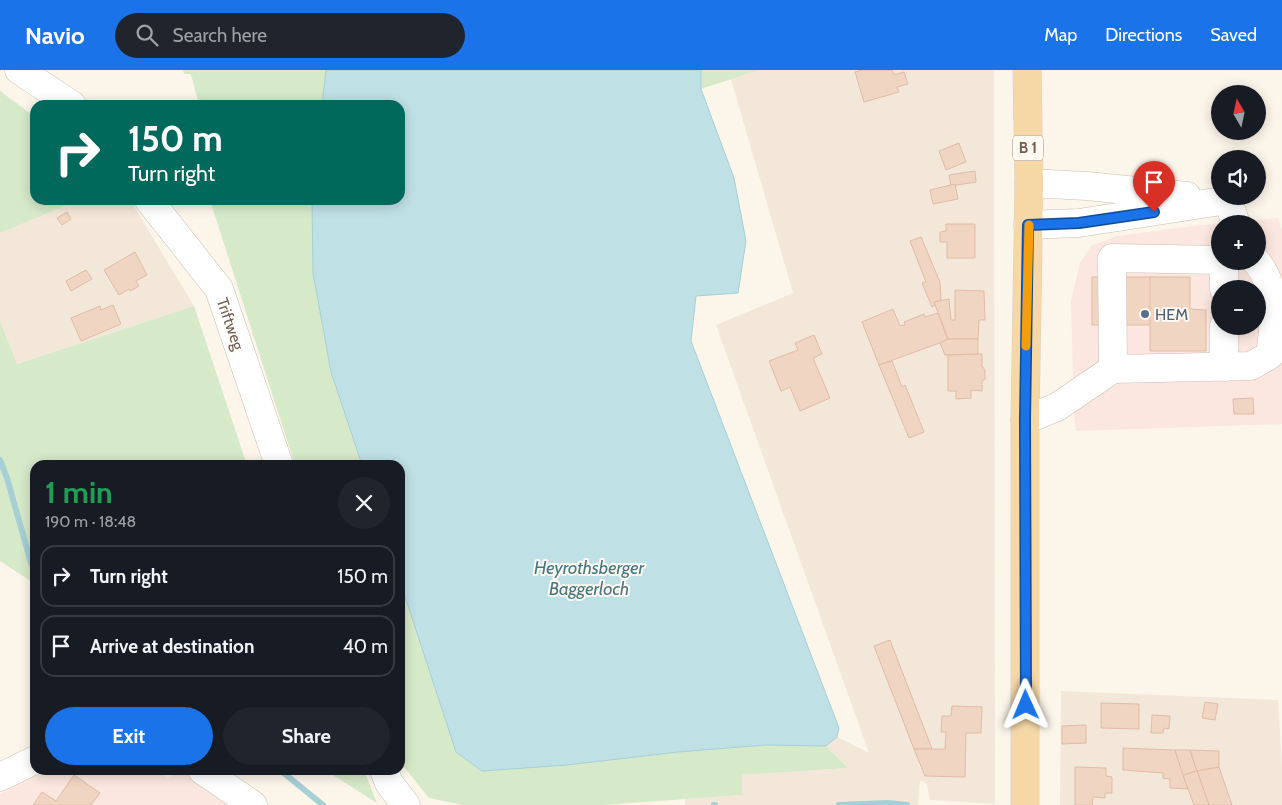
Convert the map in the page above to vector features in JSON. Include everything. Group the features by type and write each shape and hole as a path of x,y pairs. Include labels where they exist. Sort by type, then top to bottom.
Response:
{"main road":[{"name":"B 1","path":"1025,805 1025,420 1029,183 1027,70"}],"lane":[{"path":"19,70 64,100"},
{"path":"1029,183 1087,186 1232,212"},
{"name":"Triftweg","path":"153,205 218,289 277,460"},
{"path":"1028,225 1232,212"},
{"path":"1113,369 1112,258 1211,260"},
{"path":"1025,420 1057,407 1113,369 1252,366 1270,355 1273,337 1274,306 1263,270"},
{"path":"1224,335 1224,367"},
{"path":"0,777 30,762"},
{"path":"209,775 253,805"},
{"path":"386,775 389,783 406,805"}],"shaded area":[{"path":"759,70 994,70 995,804 930,800 927,784 920,780 918,805 685,805 685,799 742,795 741,775 848,768 826,746 837,737 869,753 716,325 793,293 731,79"},
{"path":"67,205 133,205 194,306 16,364 0,321 0,233"},
{"name":"HEM","path":"1278,218 1282,230 1282,424 1076,431 1071,302 1080,263 1091,246 1117,236 1211,224 1211,270 1266,270 1266,219"},
{"path":"1061,691 1278,700 1282,805 1060,805"},
{"path":"39,775 164,775 167,778 173,775 190,775 234,805 0,805 0,794"}],"green space":[{"path":"183,70 326,70 323,100 198,100 191,74 184,74"},
{"path":"701,70 759,70 701,89"},
{"path":"0,91 30,113 30,205 67,205 0,233"},
{"path":"212,205 312,205 313,273 331,372 360,460 293,460"},
{"path":"194,306 245,460 30,460 30,581 0,561 0,321 17,364"},
{"path":"405,596 456,751 678,752 765,745 826,746 848,768 742,775 742,795 603,805 463,805 429,798 405,768"},
{"path":"333,775 366,775 377,803"}],"water":[{"name":"Heyrothsberger Baggerloch","path":"326,70 701,70 701,89 734,178 746,241 738,293 696,296 691,341 839,728 837,737 826,746 765,745 678,752 567,765 482,771 456,752 405,596 405,460 360,460 331,372 313,273 312,205 405,205 405,100 323,100"}],"building":[{"path":"862,70 892,70 894,75 904,72 908,84 897,87 899,92 864,102 855,72"},
{"path":"959,143 966,162 946,170 939,151"},
{"path":"975,171 976,182 951,186 949,175"},
{"path":"955,184 958,199 933,204 930,190"},
{"path":"67,212 71,219 62,225 57,218"},
{"path":"946,224 975,224 975,258 947,258 947,242 940,242 940,232 946,231"},
{"path":"921,237 940,282 941,300 934,302 935,305 932,307 922,283 926,282 910,241"},
{"path":"135,252 147,275 136,281 139,286 119,295 104,270"},
{"path":"86,270 92,279 71,291 66,281"},
{"path":"1092,277 1152,277 1152,325 1092,325"},
{"path":"1150,277 1190,277 1190,309 1206,310 1206,351 1150,351"},
{"path":"955,290 984,291 985,320 979,320 978,339 948,339 934,302 949,299 951,320 955,320"},
{"path":"113,305 121,324 81,341 71,318 100,306 101,310"},
{"path":"893,309 900,326 905,325 904,322 924,314 925,317 938,313 948,340 879,365 862,322"},
{"path":"814,335 822,354 813,358 830,398 800,411 790,387 781,391 769,361 798,350 795,343"},
{"path":"948,339 978,339 978,354 945,355 940,343"},
{"path":"982,354 985,379 982,381 982,391 971,390 971,398 956,399 956,391 948,391 948,355"},
{"path":"892,361 902,387 905,385 924,432 909,438 879,365"},
{"path":"1253,398 1254,414 1234,414 1233,399"},
{"path":"890,640 932,749 914,749 874,646"},
{"path":"1205,702 1218,704 1215,720 1202,718"},
{"path":"1101,703 1139,704 1139,729 1101,728"},
{"path":"952,706 982,707 981,733 966,733 965,777 925,776 914,749 945,749 946,732 941,732 942,716 951,716"},
{"path":"1152,715 1170,716 1169,729 1164,728 1163,733 1151,733"},
{"path":"1086,725 1086,743 1062,744 1062,726"},
{"path":"1123,748 1175,750 1188,789 1170,788 1170,779 1163,778 1163,773 1123,770"},
{"path":"1175,750 1190,750 1197,771 1183,775"},
{"path":"1190,750 1219,751 1219,767 1197,771"},
{"path":"1075,767 1106,768 1106,776 1112,777 1112,793 1105,793 1105,798 1093,797 1092,805 1075,805"},
{"path":"1219,767 1232,805 1209,805 1197,771"},
{"path":"1197,771 1209,805 1194,805 1183,775"},
{"path":"74,775 100,793 91,805 33,805 42,792 56,801"}],"waterway":[{"path":"0,460 7,478 30,559"},
{"path":"286,775 323,805"},
{"path":"839,805 888,803 907,805"}],"slow traffic":[{"path":"1026,346 1029,225"}],"place":[{"name":"HEM","path":"1145,314"}],"route":[{"path":"1026,705 1025,420 1028,225 1079,223 1154,212"}]}
